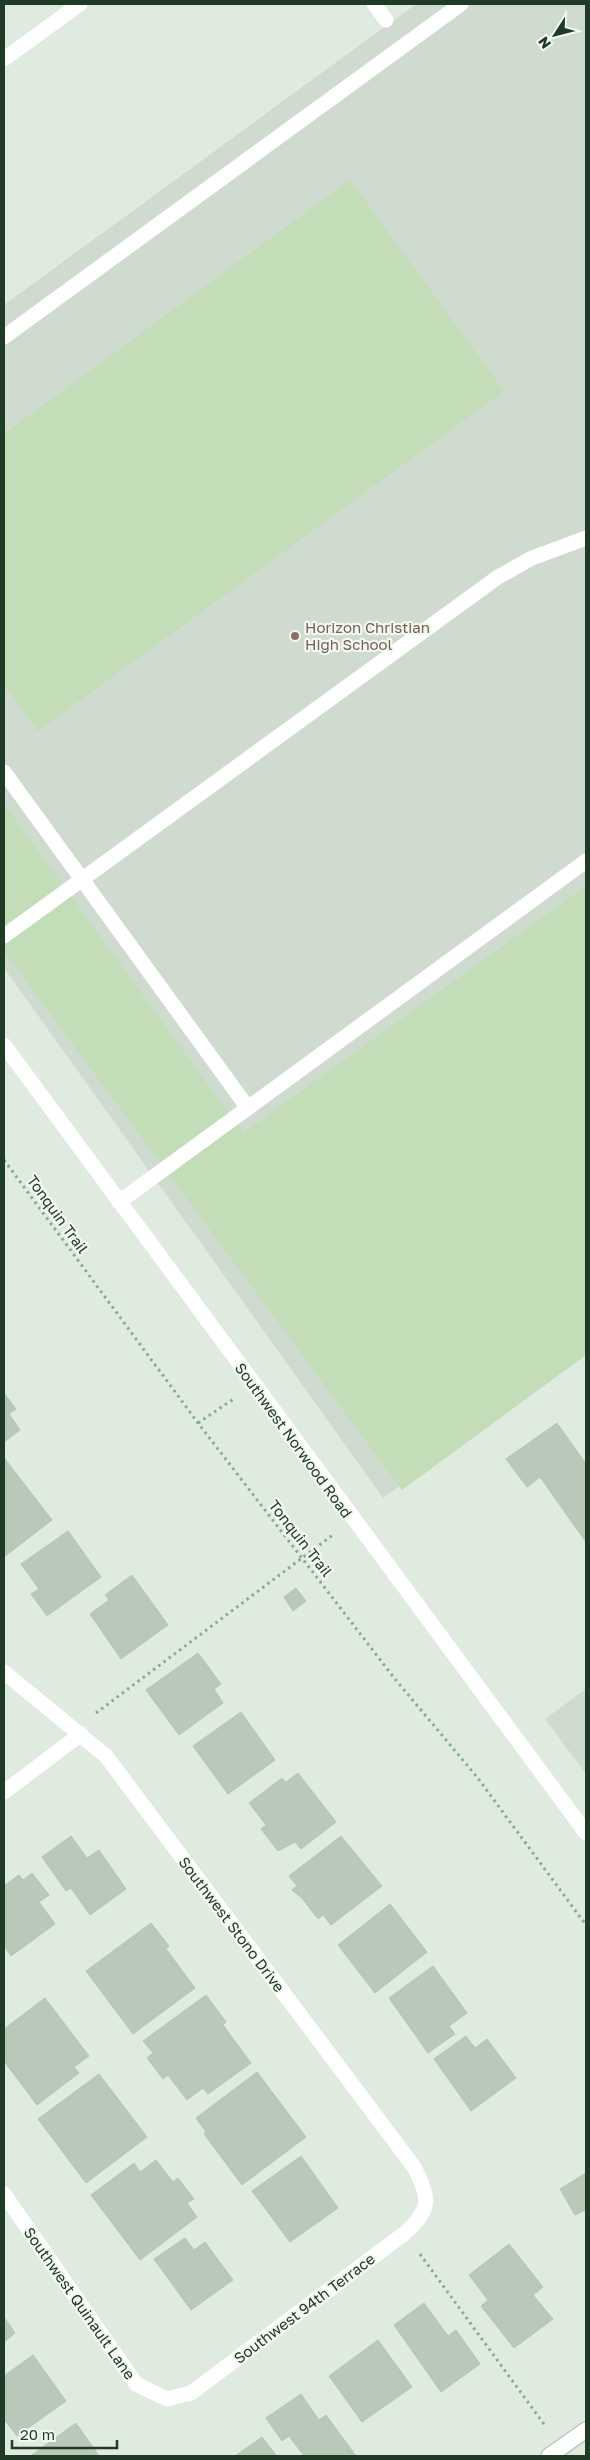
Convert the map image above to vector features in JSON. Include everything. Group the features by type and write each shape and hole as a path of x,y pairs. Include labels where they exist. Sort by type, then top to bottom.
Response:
{"street":[{"path":"4,59 80,4"},
{"path":"374,4 386,20"},
{"path":"4,337 461,4"},
{"path":"4,936 498,577 532,558 586,538"},
{"path":"4,772 248,1108"},
{"path":"119,1202 586,861"},
{"name":"Southwest Norwood Road","path":"4,1045 253,1385 586,1833"},
{"name":"Southwest Stono Drive","path":"4,1672 106,1756 414,2167 424,2186 428,2202"},
{"path":"4,1792 80,1734"},
{"name":"Southwest Quinault Lane","path":"4,2194 136,2384 167,2399"},
{"name":"Southwest 94th Terrace","path":"167,2399 191,2393 405,2233 421,2218 428,2202"},
{"path":"555,2452 586,2430"}],"path":[{"name":"Tonquin Trail","path":"4,1160 198,1423 396,1679 477,1777 586,1925"},
{"path":"198,1423 253,1385"},
{"path":"80,1734 90,1718 105,1704 304,1559 314,1548 353,1520"},
{"path":"405,2233 555,2452"}],"shaded area":[{"name":"Horizon Christian High School","path":"416,4 586,4 586,1349 383,1498 4,968 4,305"},
{"path":"586,1689 586,1774 545,1719"}],"green space":[{"path":"350,180 504,391 38,731 4,684 4,434"},
{"path":"4,804 243,1133 586,886 586,1355 402,1490 4,951"}],"building":[{"path":"4,1393 16,1409 9,1414 20,1430 4,1442"},
{"path":"557,1423 586,1464 586,1542 540,1477 527,1487 506,1459"},
{"path":"4,1460 52,1520 4,1557"},
{"path":"68,1531 101,1577 47,1616 31,1594 39,1589 21,1564"},
{"path":"132,1575 168,1625 121,1659 90,1614 109,1600 105,1595"},
{"path":"296,1588 306,1601 293,1611 284,1597"},
{"path":"198,1653 221,1684 214,1689 223,1703 179,1735 146,1690"},
{"path":"241,1712 275,1760 228,1794 193,1746"},
{"path":"298,1773 336,1822 301,1849 295,1842 278,1851 261,1829 266,1825 249,1803 282,1778 286,1782"},
{"path":"71,1836 87,1858 99,1850 126,1889 90,1915 71,1888 66,1891 42,1857"},
{"path":"341,1836 382,1886 331,1925 323,1915 318,1919 302,1898 292,1890 297,1886 289,1876"},
{"path":"32,1873 49,1895 39,1902 55,1924 11,1956 4,1946 4,1886 19,1875 23,1880"},
{"path":"390,1904 427,1952 375,1993 338,1945"},
{"path":"151,1923 169,1946 166,1949 195,1988 133,2034 86,1971"},
{"path":"433,1966 467,2013 449,2026 455,2034 428,2053 389,1998"},
{"path":"206,1995 226,2022 223,2025 251,2063 208,2094 203,2088 187,2100 168,2075 163,2079 147,2058 153,2053 143,2041"},
{"path":"45,1998 89,2056 74,2067 79,2073 37,2105 4,2061 4,2029"},
{"path":"466,2036 475,2048 487,2039 516,2078 471,2111 434,2059"},
{"path":"257,2072 306,2137 242,2185 204,2134 206,2132 196,2118"},
{"path":"99,2074 147,2137 86,2183 38,2119"},
{"path":"301,2156 338,2208 290,2242 252,2191"},
{"path":"156,2160 173,2182 178,2178 194,2199 187,2203 197,2217 140,2260 91,2195 134,2163 140,2172"},
{"path":"586,2173 586,2212 585,2210 575,2215 560,2189"},
{"path":"185,2238 194,2250 205,2242 233,2280 191,2310 154,2259"},
{"path":"509,2244 543,2287 533,2295 553,2319 514,2348 481,2306 488,2300 469,2275"},
{"path":"424,2303 448,2336 456,2330 480,2364 441,2392 394,2325"},
{"path":"4,2317 15,2333 4,2342"},
{"path":"378,2340 412,2387 362,2422 329,2376"},
{"path":"33,2355 66,2401 17,2436 4,2419 4,2376"},
{"path":"301,2394 319,2420 326,2415 356,2456 304,2456 289,2436 282,2441 266,2418"},
{"path":"76,2423 99,2456 32,2455"},
{"path":"262,2437 276,2455 235,2456"}],"place":[{"name":"Horizon Christian High School","path":"295,636"}]}
